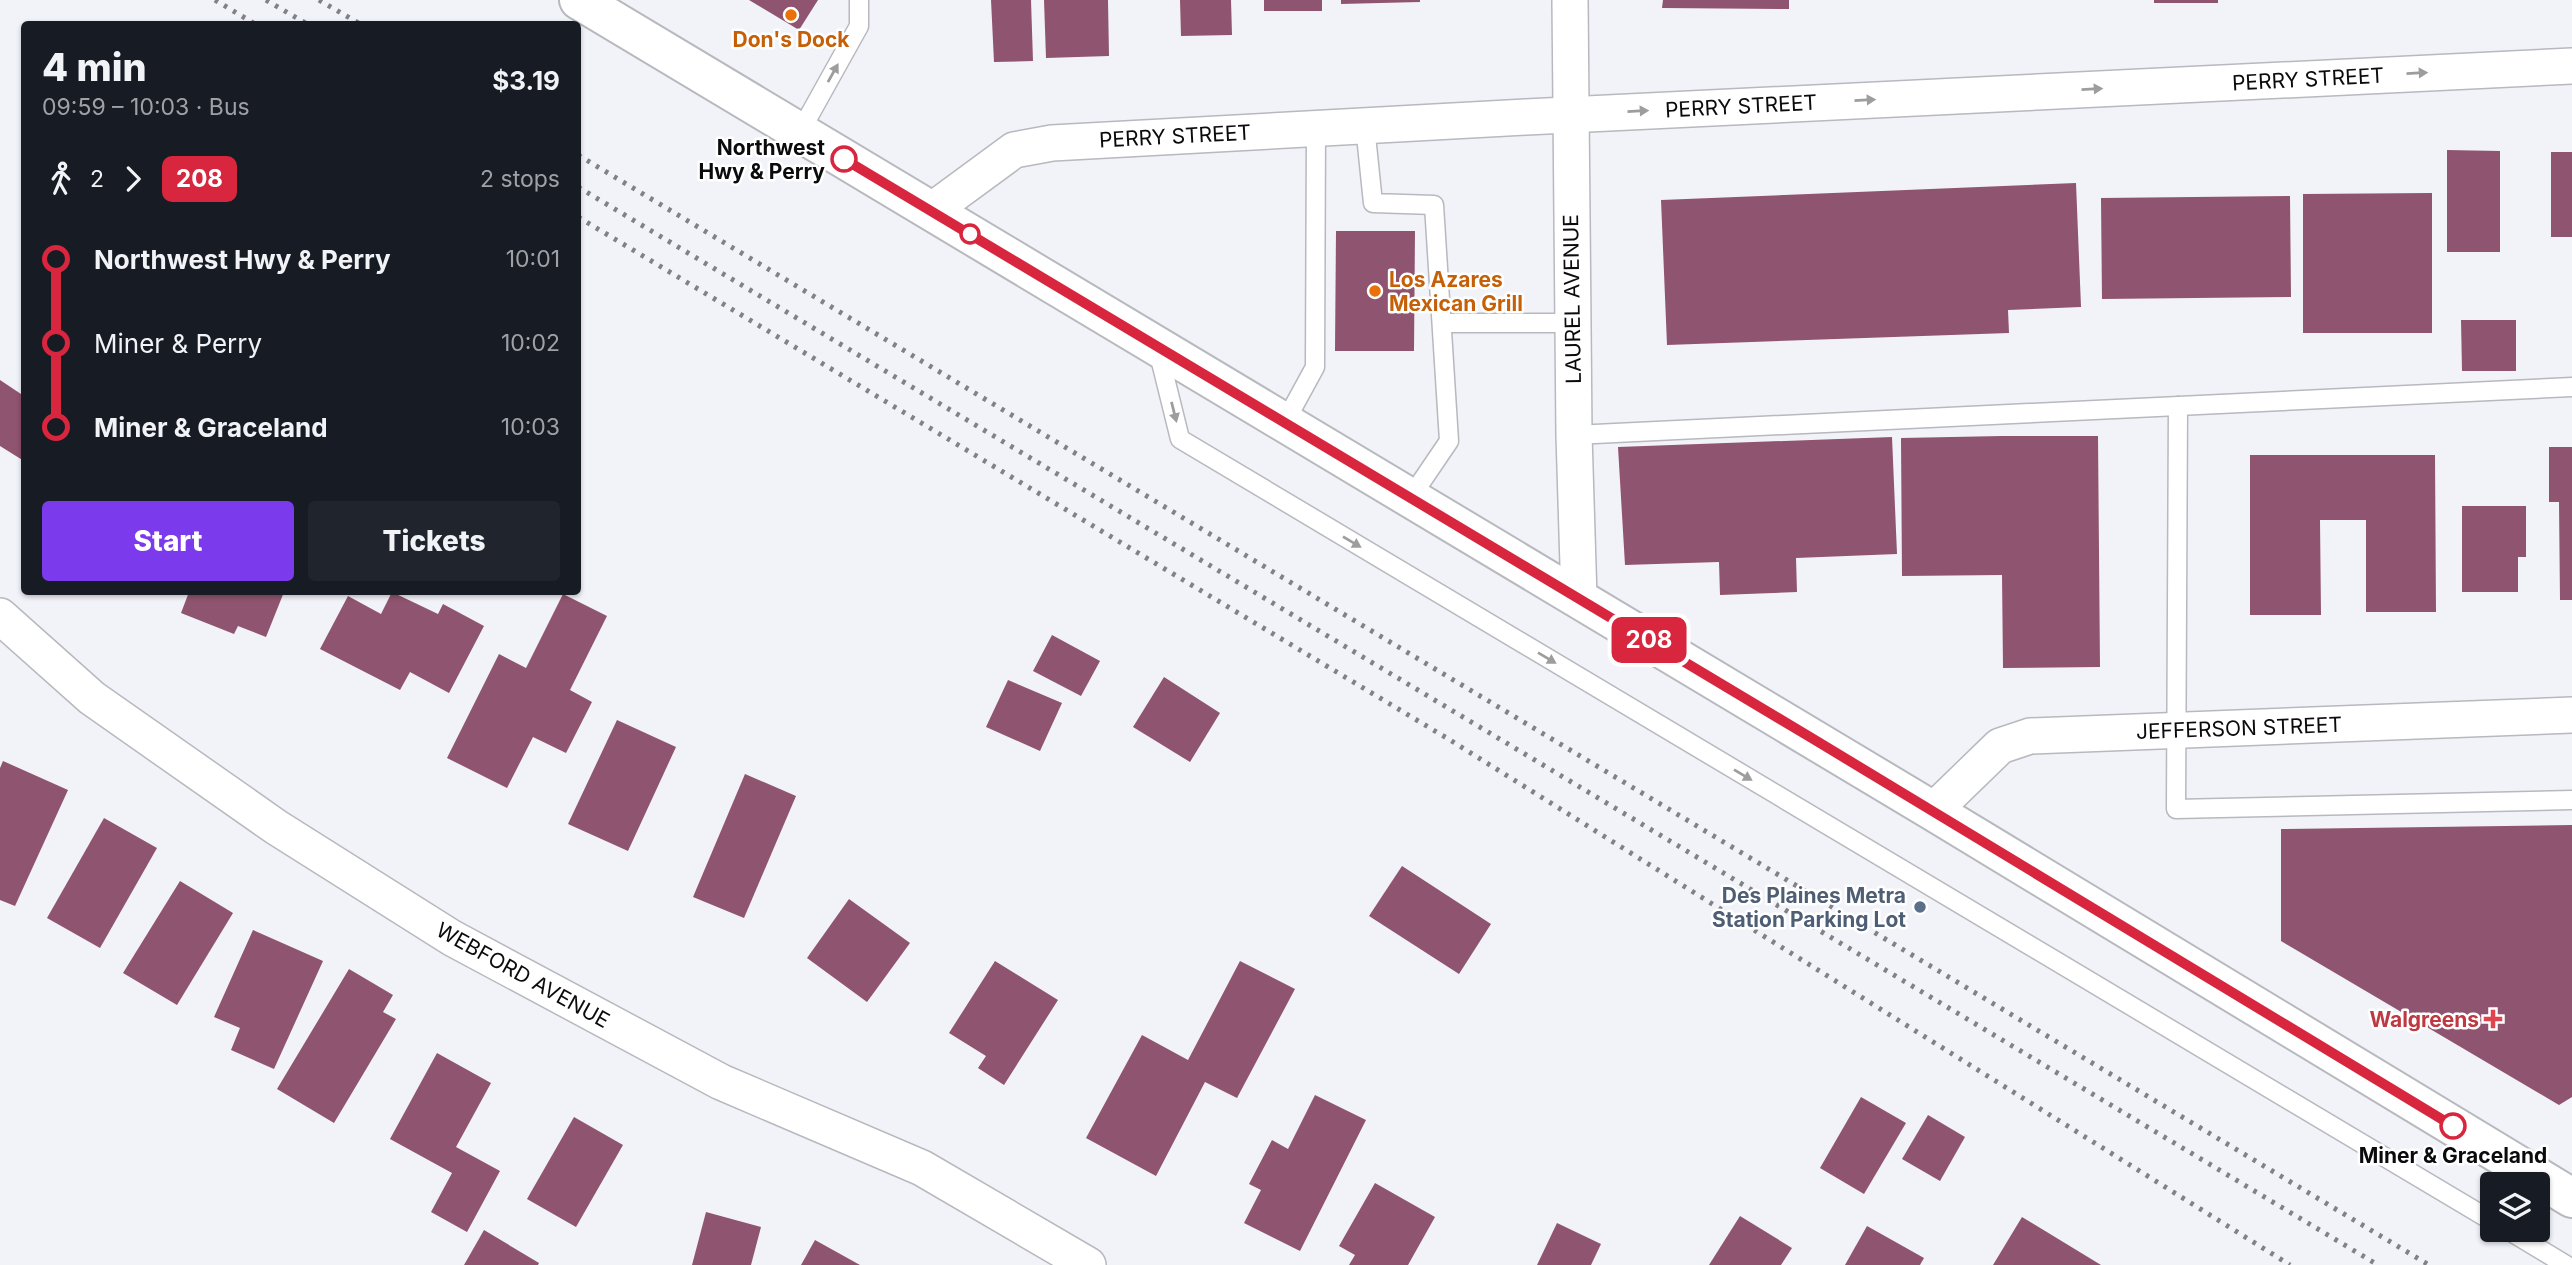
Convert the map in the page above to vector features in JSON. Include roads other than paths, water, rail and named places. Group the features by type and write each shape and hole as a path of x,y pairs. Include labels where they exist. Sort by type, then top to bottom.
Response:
{"main road":[{"path":"589,3 2572,1198"}],"street":[{"name":"LAUREL AVENUE","path":"1570,0 1569,115 1579,598"},
{"name":"PERRY STREET","path":"931,211 1014,150 1052,142 2572,66"},
{"name":"WEBFORD AVENUE","path":"0,617 92,698 276,827 452,938 721,1082 922,1168 1088,1265"},
{"name":"JEFFERSON STREET","path":"1933,811 2000,746 2030,736 2572,715"}],"lane":[{"path":"800,132 859,26 859,0"},
{"path":"1365,126 1373,204 1434,205 1449,441 1411,498"},
{"path":"1285,422 1315,367 1315,128"},
{"path":"1442,323 1573,323"},
{"path":"1157,346 1180,439 2480,1214"},
{"path":"1574,435 2572,387"},
{"path":"2178,406 2176,809 2572,800"},
{"path":"2528,1242 2566,1265"}],"railway":[{"path":"215,0 250,21"},
{"path":"266,0 302,21"},
{"path":"319,0 355,21"},
{"path":"581,157 2429,1265"},
{"path":"581,189 2378,1265"},
{"path":"581,219 1450,740 2290,1265"}],"place":[{"name":"Don's Dock","path":"791,15"},
{"name":"Northwest Hwy & Perry","path":"844,159"},
{"name":"Los Azares Mexican Grill","path":"1375,291"},
{"name":"Des Plaines Metra Station Parking Lot","path":"1920,907"},
{"name":"Walgreens","path":"2493,1019"},
{"name":"Miner & Graceland","path":"2453,1126"}]}
